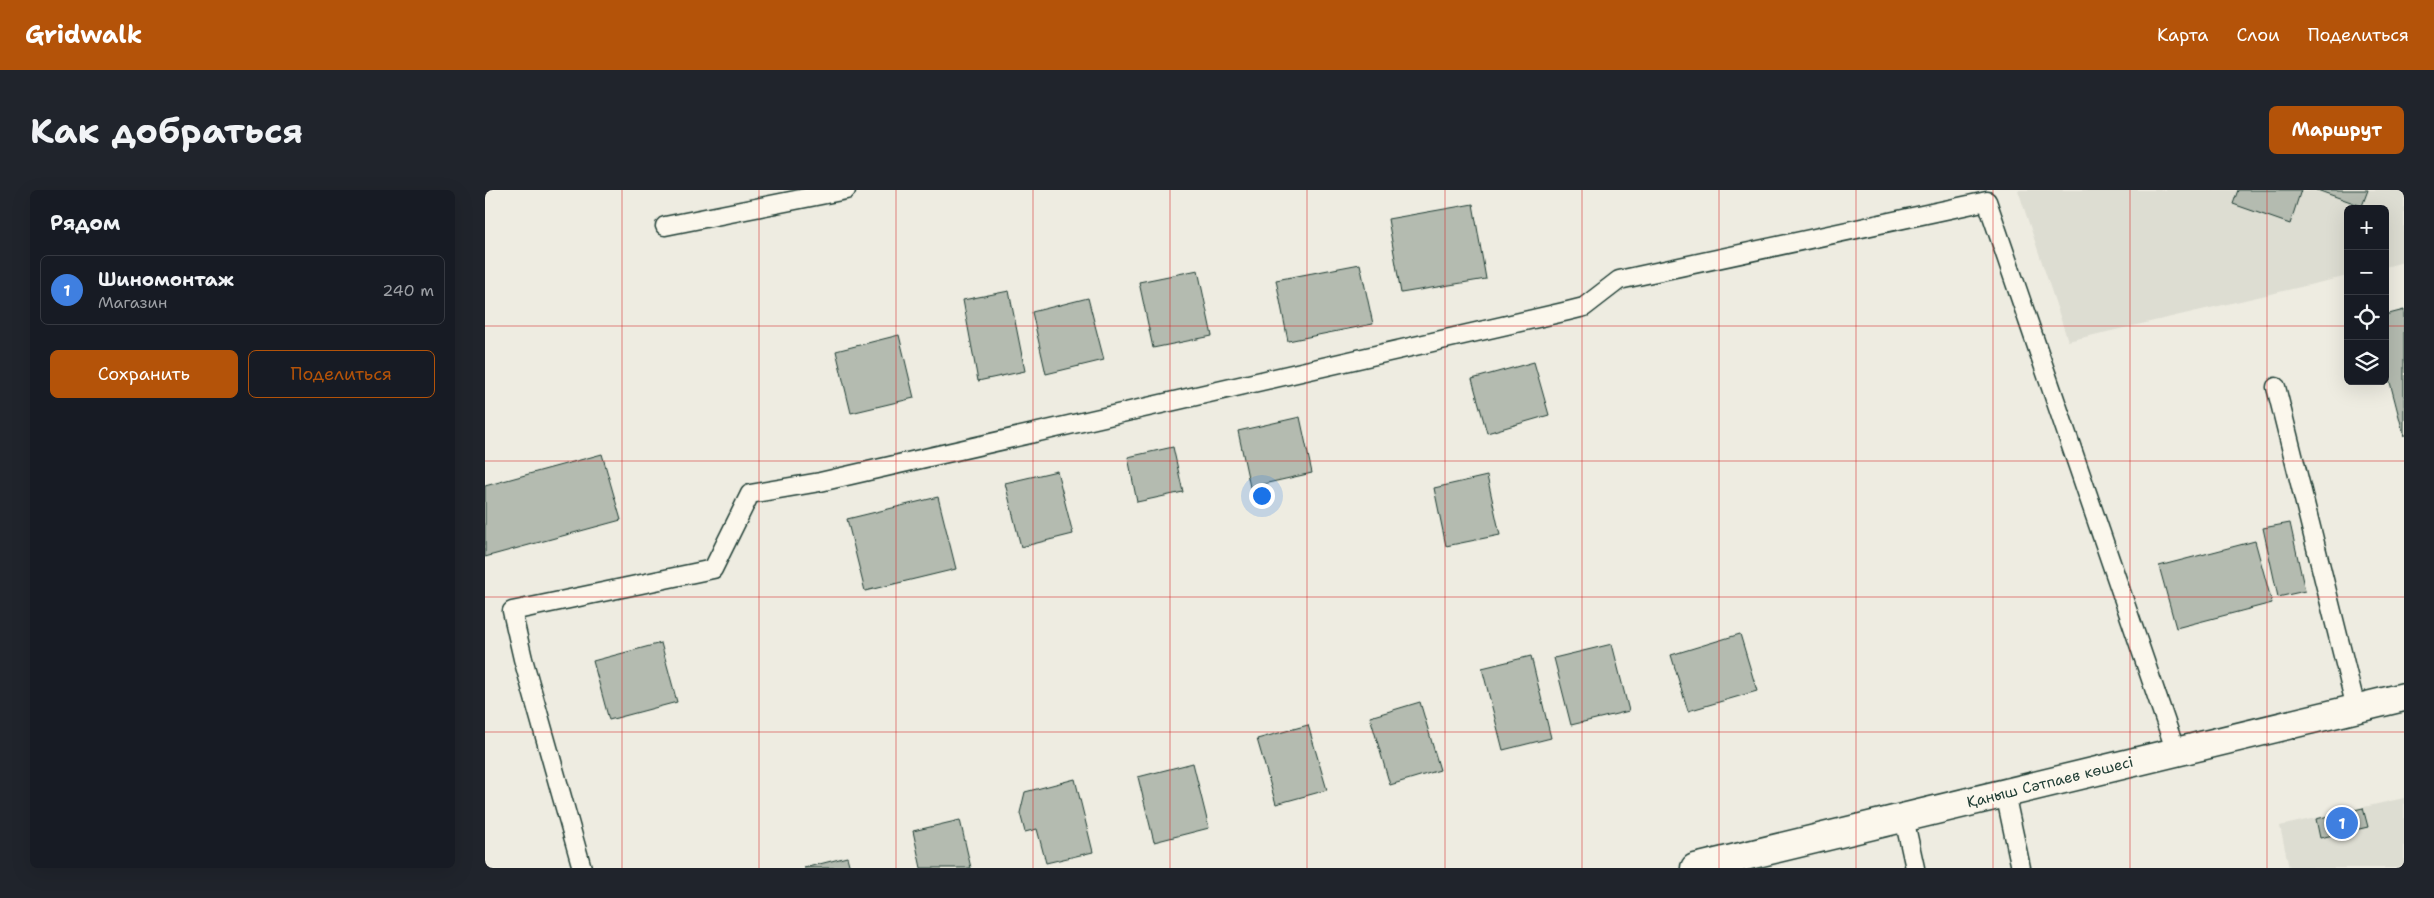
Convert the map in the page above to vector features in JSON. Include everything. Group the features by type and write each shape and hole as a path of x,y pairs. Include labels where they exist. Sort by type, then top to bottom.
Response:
{"street":[{"name":"Қаныш Сәтпаев көшесі","path":"1695,868 2404,697"}],"lane":[{"path":"665,226 846,190"},
{"path":"582,868 523,659 512,611 713,569 750,494 821,482 1568,311 1584,307 1619,280 1985,196 2176,752"},
{"path":"2276,387 2356,708"},
{"path":"2005,794 2021,868"},
{"path":"1904,818 1915,868"}],"shaded area":[{"path":"2018,190 2404,190 2404,262 2389,266 2389,205 2344,205 2344,277 2068,341"},
{"path":"2404,798 2404,868 2289,868 2280,826"}],"building":[{"path":"2238,190 2301,190 2290,224 2233,204"},
{"path":"2317,190 2368,190 2362,205"},
{"path":"1473,204 1486,279 1401,293 1388,219"},
{"path":"1360,264 1373,324 1288,341 1276,280"},
{"path":"1198,270 1212,336 1153,348 1139,282"},
{"path":"1009,291 1025,371 978,381 963,300"},
{"path":"1088,298 1104,360 1046,374 1032,312"},
{"path":"2404,310 2404,436 2389,378 2389,314"},
{"path":"899,335 914,398 851,413 836,351"},
{"path":"1534,362 1549,415 1487,433 1472,379"},
{"path":"1300,417 1312,473 1250,487 1238,431"},
{"path":"1173,447 1183,492 1137,502 1128,457"},
{"path":"602,454 621,520 485,557 485,486"},
{"path":"1057,471 1073,534 1021,547 1005,483"},
{"path":"1487,476 1500,535 1446,546 1434,488"},
{"path":"938,497 956,569 865,591 847,519"},
{"path":"2290,523 2305,591 2278,597 2263,528"},
{"path":"2255,541 2272,603 2176,628 2159,566"},
{"path":"1740,634 1757,691 1688,711 1671,655"},
{"path":"661,643 677,702 609,720 593,661"},
{"path":"1612,644 1629,711 1571,725 1554,658"},
{"path":"1531,656 1551,738 1503,750 1482,668"},
{"path":"1420,702 1440,770 1390,785 1370,717"},
{"path":"1308,725 1327,790 1276,804 1257,739"},
{"path":"1193,763 1209,828 1154,842 1138,777"},
{"path":"1075,779 1093,852 1046,863 1037,829 1025,832 1020,813 1025,792"},
{"path":"2363,808 2368,827 2320,838 2316,819"},
{"path":"960,820 971,868 921,868 913,831"},
{"path":"847,857 850,868 804,868"}],"place":[{"name":"Шиномонтаж","path":"2342,823"}]}
